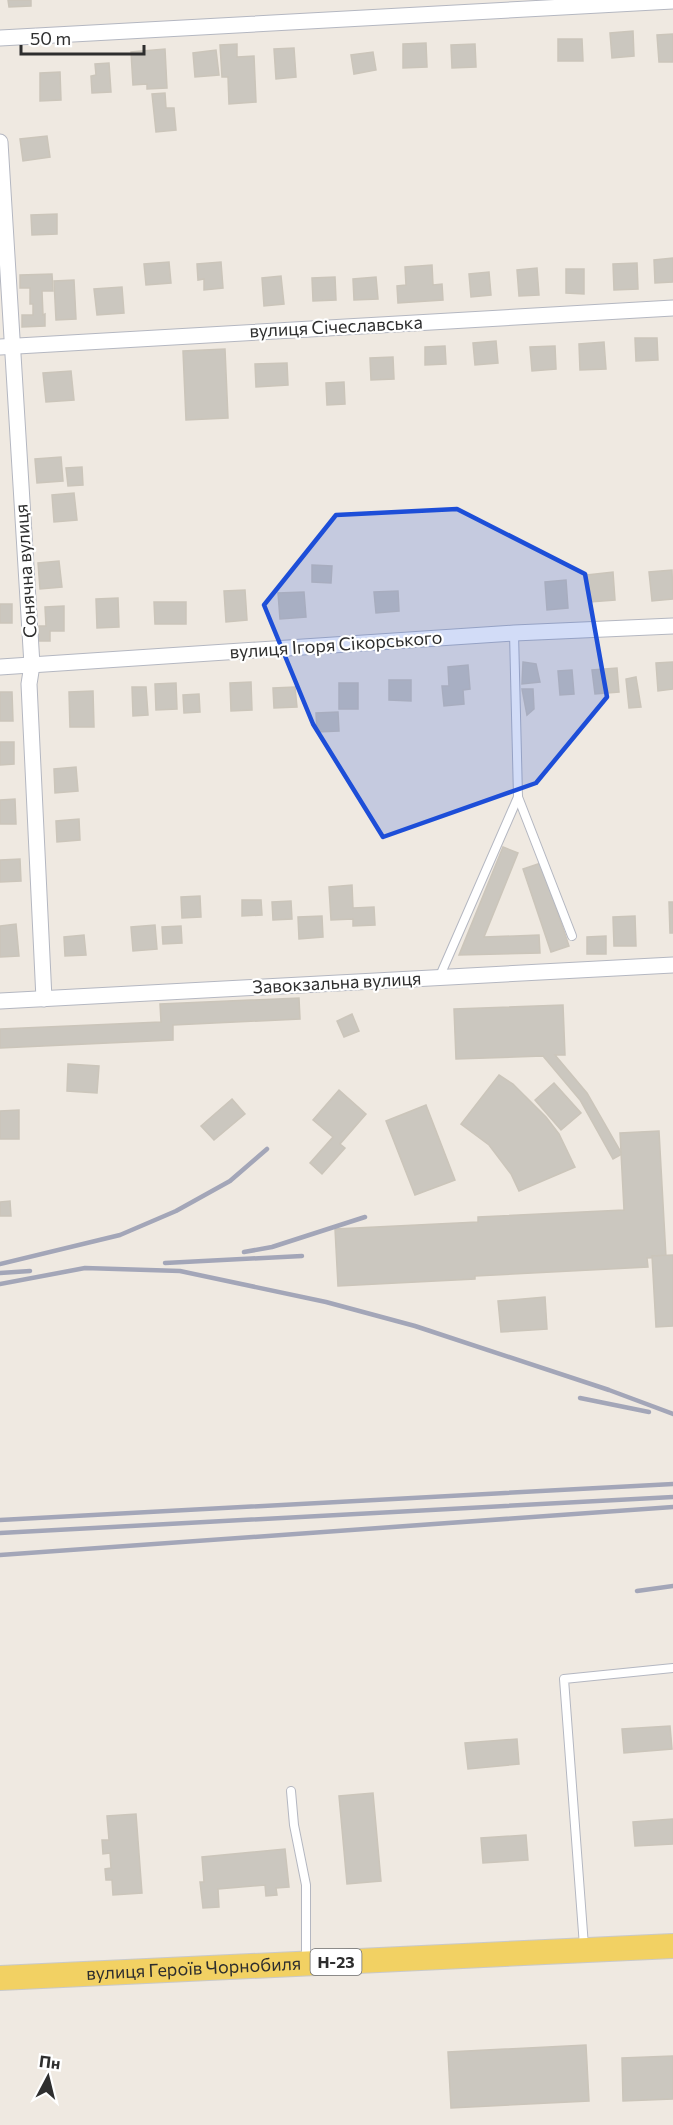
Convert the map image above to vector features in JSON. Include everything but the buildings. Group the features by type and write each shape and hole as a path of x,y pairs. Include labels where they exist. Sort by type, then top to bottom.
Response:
{"main road":[{"name":"вулиця Героїв Чорнобиля","path":"0,1978 673,1946"}],"street":[{"path":"0,38 673,1"},
{"name":"Сонячна вулиця","path":"0,142 6,346 32,665 29,684 44,999"},
{"name":"вулиця Січеславська","path":"6,346 673,308"},
{"name":"вулиця Ігоря Сікорського","path":"0,667 514,633 673,626"},
{"name":"Завокзальна вулиця","path":"0,1001 673,965"}],"lane":[{"path":"514,633 518,798 572,936"},
{"path":"439,978 518,798"},
{"path":"584,1950 564,1679 673,1668"},
{"path":"291,1791 294,1825 306,1885 306,1964"}],"highlighted area":[{"path":"457,509 585,574 607,697 536,783 383,837 313,724 264,605 336,515"}],"railway":[{"path":"0,1264 120,1235 176,1211 230,1181 267,1149"},
{"path":"244,1252 272,1247 365,1217"},
{"path":"165,1263 302,1256"},
{"path":"0,1284 85,1268 180,1271 326,1302 415,1326 609,1390 673,1414"},
{"path":"0,1273 30,1271"},
{"path":"580,1398 649,1412"},
{"path":"0,1520 673,1484"},
{"path":"0,1533 673,1497"},
{"path":"0,1555 673,1507"},
{"path":"637,1591 673,1586"}]}
